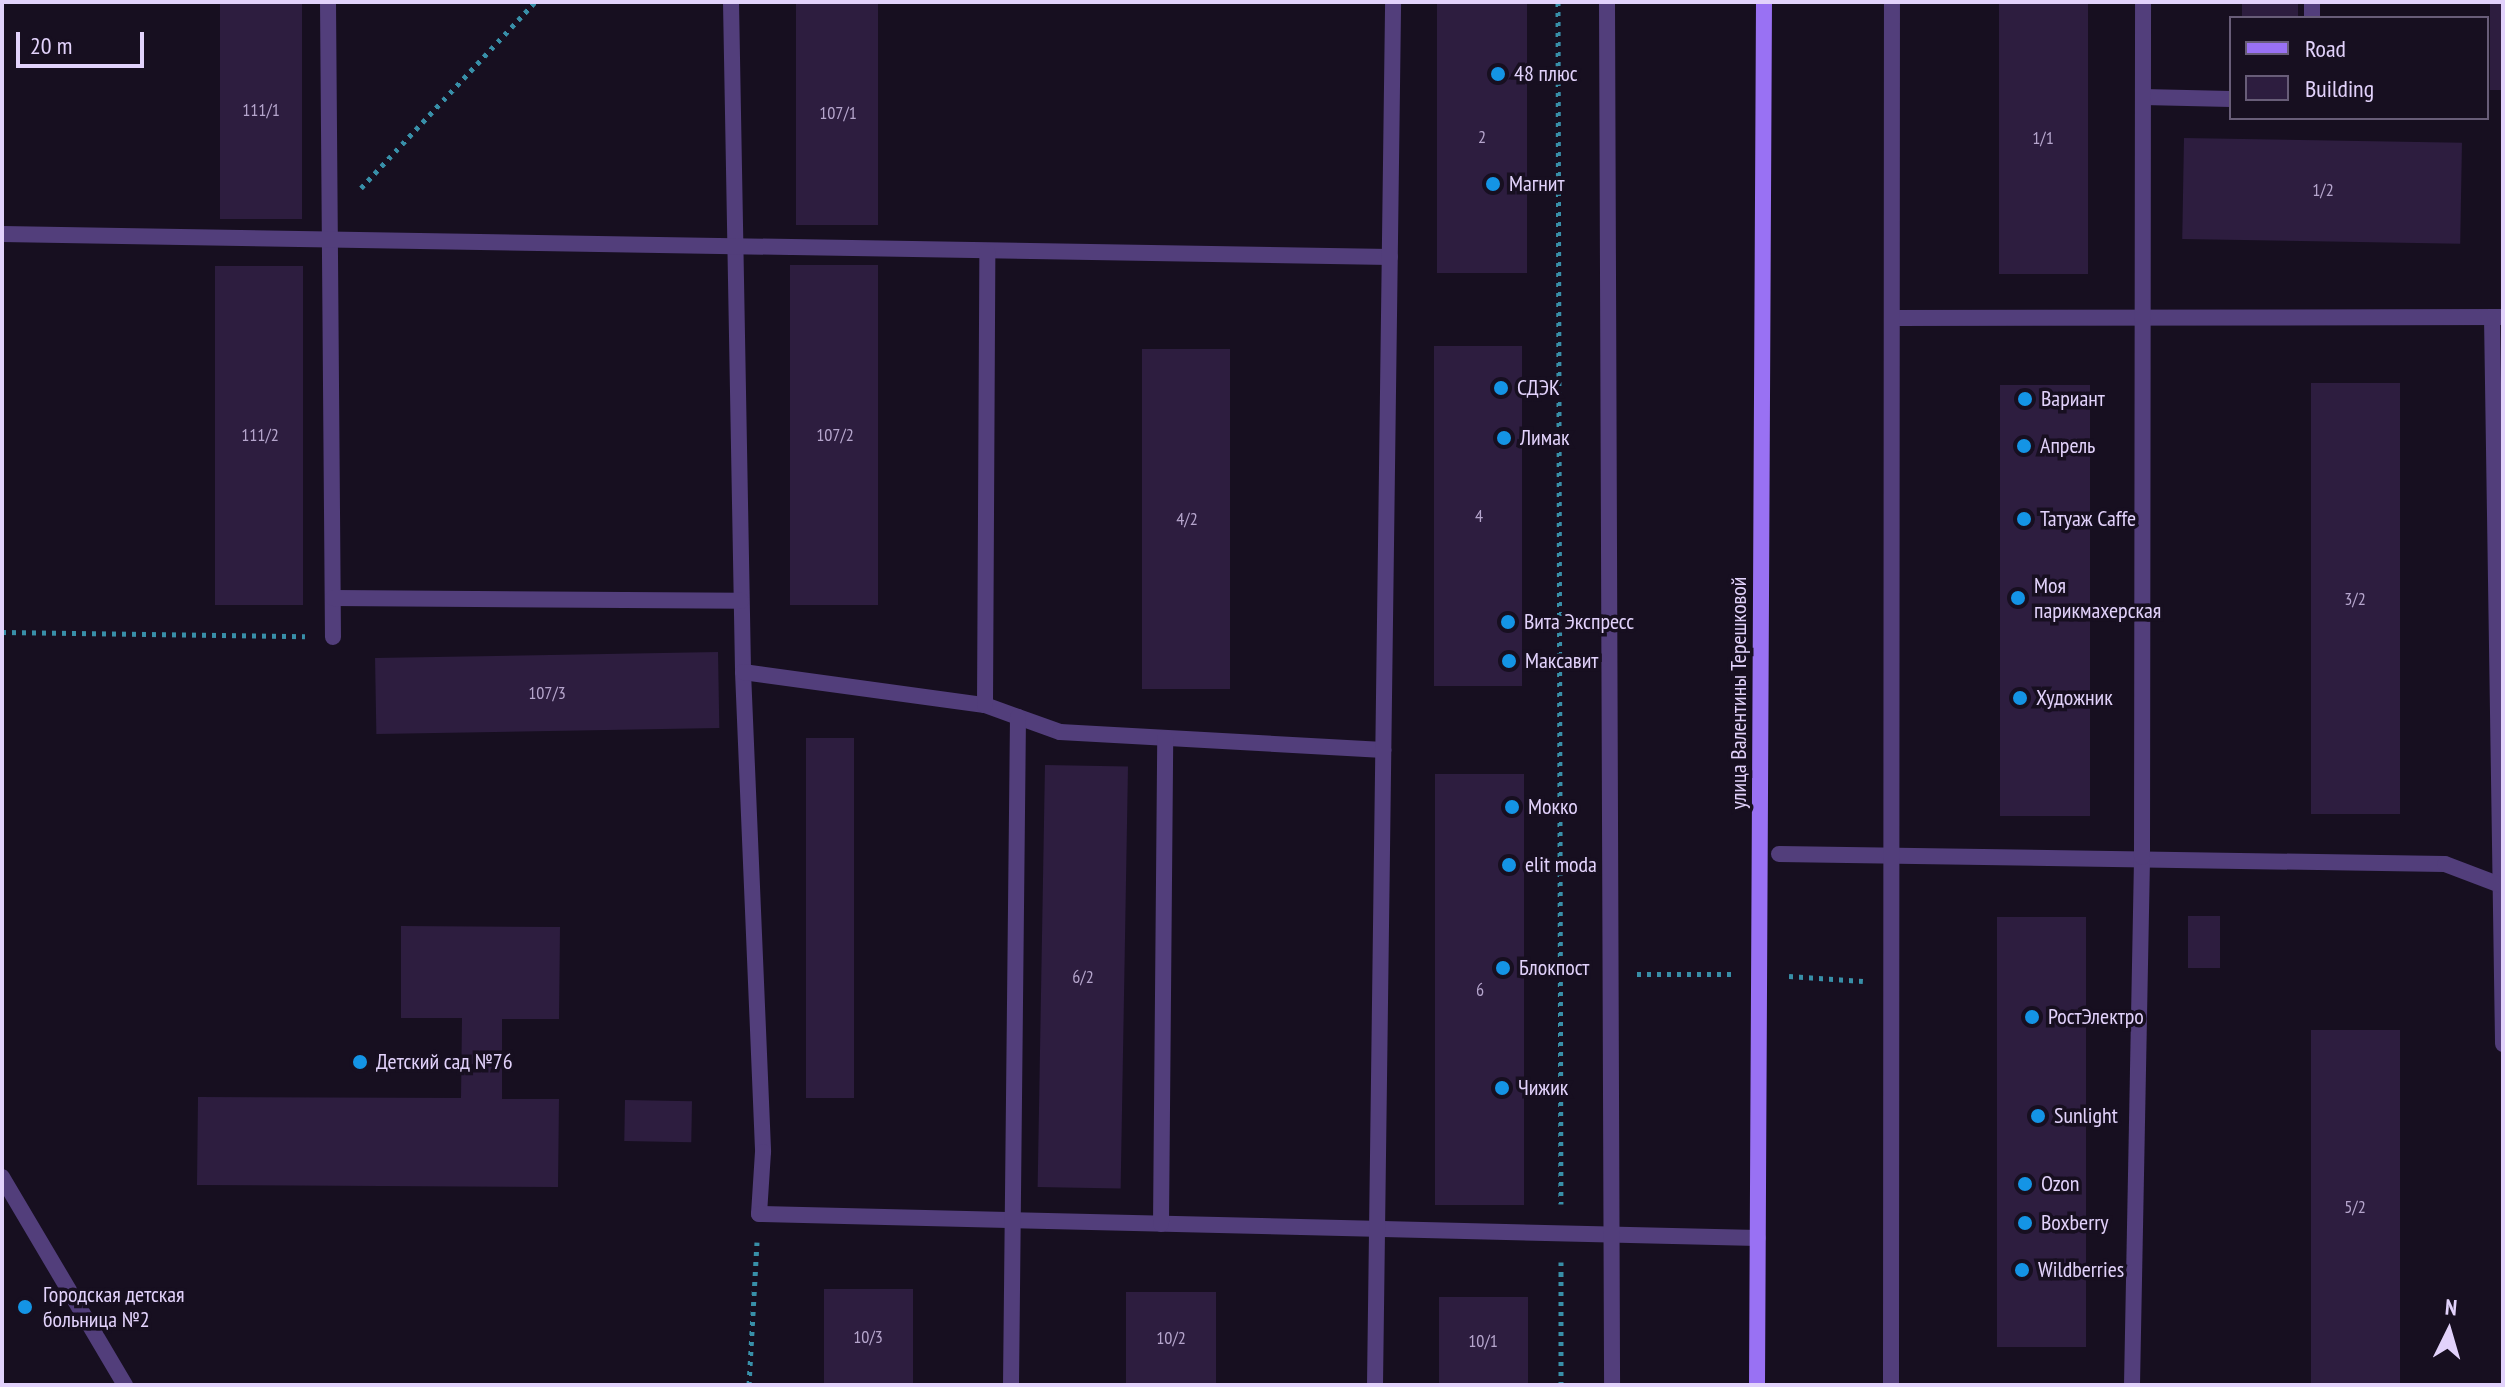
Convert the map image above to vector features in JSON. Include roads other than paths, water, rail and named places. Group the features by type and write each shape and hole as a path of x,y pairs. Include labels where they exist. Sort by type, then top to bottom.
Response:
{"main road":[{"name":"улица Валентины Терешковой","path":"1757,1385 1764,2"}],"lane":[{"path":"328,2 333,637"},
{"path":"731,2 743,672 758,959 759,1214 1758,1238"},
{"path":"1375,1385 1393,2"},
{"path":"1607,2 1612,1385"},
{"path":"1891,1385 1892,2"},
{"path":"2132,1385 2142,857 2143,2"},
{"path":"2143,97 2229,99"},
{"path":"2,234 1390,257"},
{"path":"985,705 987,252"},
{"path":"1892,318 2497,317 2503,1044"},
{"path":"333,598 741,601"},
{"path":"743,672 985,705 1060,732 1383,750"},
{"path":"1011,1385 1018,717"},
{"path":"1161,1224 1165,738"},
{"path":"1779,854 1892,853 2445,864 2502,886"},
{"path":"2,1177 125,1385"}],"place":[{"name":"48 плюс","path":"1498,74"},
{"name":"Магнит","path":"1493,184"},
{"name":"СДЭК","path":"1501,388"},
{"name":"Вариант","path":"2025,399"},
{"name":"Лимак","path":"1504,438"},
{"name":"Апрель","path":"2024,446"},
{"name":"Татуаж Caffe","path":"2024,519"},
{"name":"Моя парикмахерская","path":"2018,598"},
{"name":"Вита Экспресс","path":"1508,622"},
{"name":"Максавит","path":"1509,661"},
{"name":"Художник","path":"2020,698"},
{"name":"Мокко","path":"1512,807"},
{"name":"elit moda","path":"1509,865"},
{"name":"Блокпост","path":"1503,968"},
{"name":"РостЭлектро","path":"2032,1017"},
{"name":"Детский сад №76","path":"360,1062"},
{"name":"Чижик","path":"1502,1088"},
{"name":"Sunlight","path":"2038,1116"},
{"name":"Ozon","path":"2025,1184"},
{"name":"Boxberry","path":"2025,1223"},
{"name":"Wildberries","path":"2022,1270"},
{"name":"Городская детская больница №2","path":"25,1307"}]}
